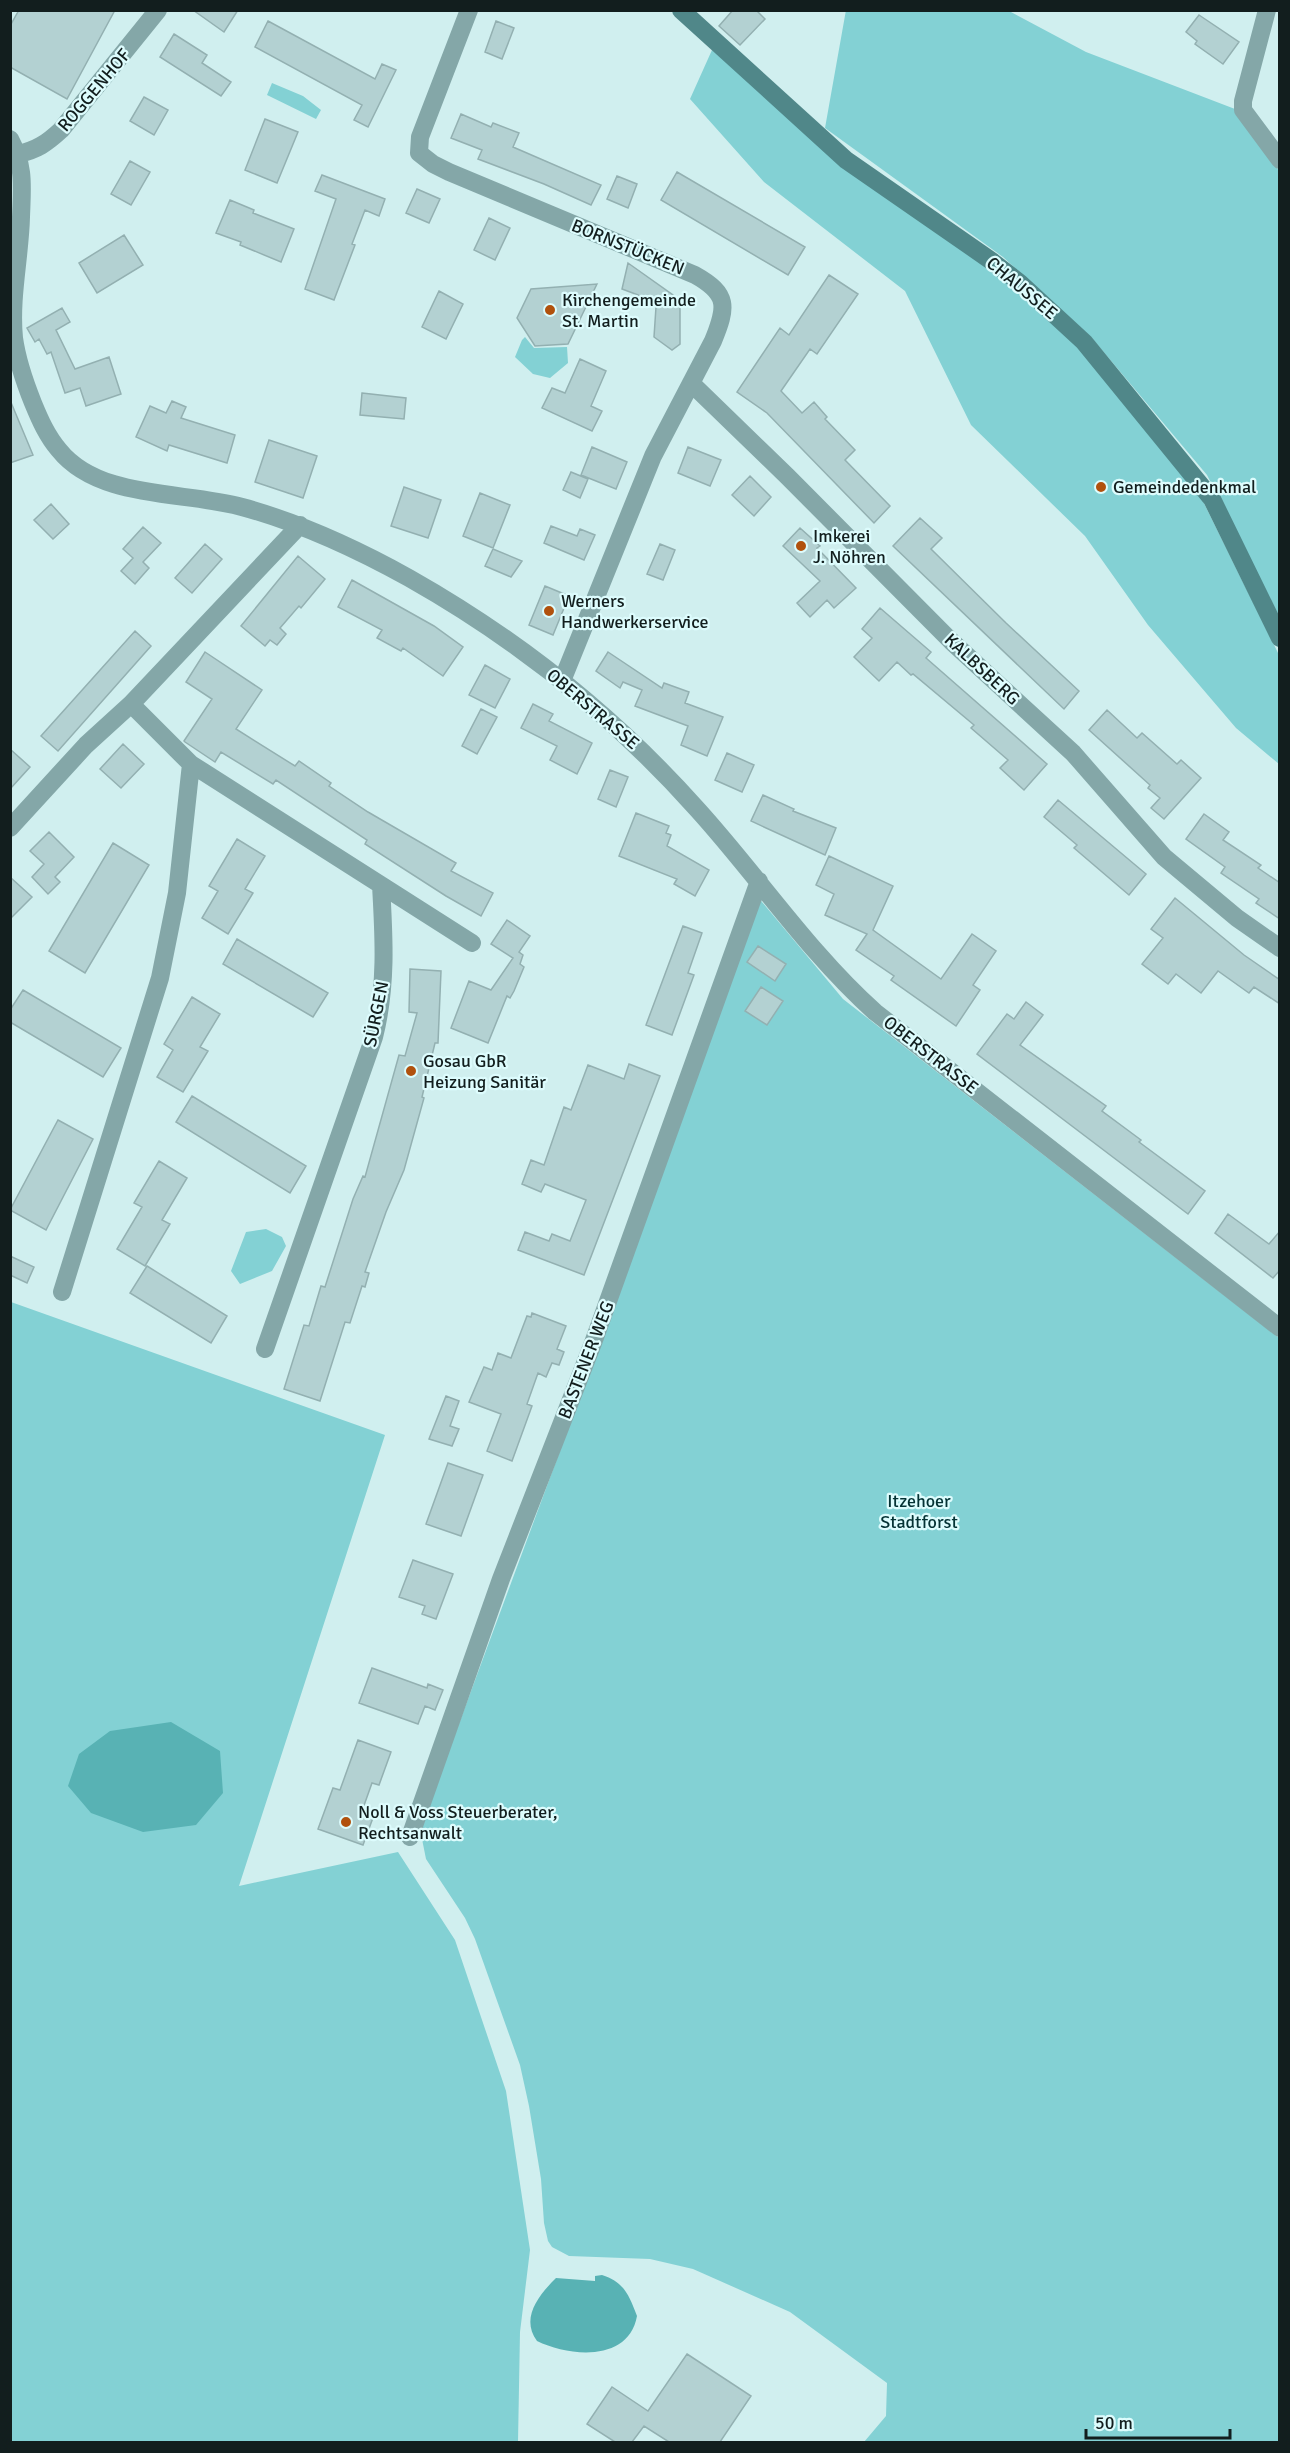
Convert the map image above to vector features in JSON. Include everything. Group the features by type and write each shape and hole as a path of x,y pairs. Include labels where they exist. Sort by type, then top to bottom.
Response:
{"street":[{"name":"ROGGENHOF","path":"14,146 34,151 46,144 61,130 158,10"},
{"name":"BORNSTÜCKEN","path":"469,10 420,137 419,153 449,172 687,272 710,284 718,292 724,305 721,322 653,456 562,681"},
{"name":"CHAUSSEE","path":"681,10 846,160 993,262 1020,283 1084,342 1212,499 1280,638"},
{"path":"1267,10 1243,101 1243,110 1280,160"},
{"name":"OBERSTRASSE","path":"14,146 23,176 21,232 14,308 15,340 29,392 41,422 60,452 84,473 100,480 126,487 238,505 300,525 351,547 423,586 508,641 608,718 666,775 759,881 837,975 875,1012 1280,1328"},
{"name":"KALBSBERG","path":"691,383 787,476 951,642 1073,753 1164,857 1237,918 1280,948"},
{"path":"10,828 86,745 131,704 300,525"},
{"path":"131,704 191,764 472,943"},
{"path":"62,1292 160,978 177,893 191,764"},
{"name":"BASTENER WEG","path":"410,1837 501,1579 593,1343 759,881"},
{"name":"SÜRGEN","path":"265,1349 374,1037 384,985 385,947 381,885"}],"green space":[{"path":"846,10 1009,11 1086,52 1235,109 1279,171 1279,616 1207,475 1091,337 1003,257 825,128"},
{"path":"712,50 988,267 1080,347 1194,483 1279,655 1279,764 1236,728 1148,625 1085,536 971,425 905,291 764,182 690,99"},
{"path":"272,83 303,96 321,110 316,119 267,95"},
{"path":"525,337 534,348 567,347 568,363 550,378 533,374 515,357"},
{"name":"Itzehoer Stadtforst","path":"757,896 843,999 1279,1338 1279,2442 864,2442 886,2416 887,2383 790,2312 693,2269 650,2259 569,2256 552,2247 548,2241 544,2223 541,2179 520,2065 475,1939 465,1918 426,1859 420,1829 561,1448"},
{"path":"266,1229 282,1237 286,1246 272,1271 240,1284 231,1271 246,1232"},
{"path":"11,1302 385,1435 239,1886 398,1852 455,1940 506,2091 530,2250 520,2332 518,2442 11,2442"}],"shaded area":[{"path":"171,1722 220,1751 223,1793 196,1825 143,1832 91,1813 68,1786 79,1754 110,1731"},
{"path":"602,2275 616,2281 625,2290 637,2316 632,2331 623,2342 596,2352 581,2352 565,2350 537,2341 530,2324 531,2315 538,2299 556,2278 595,2281 595,2276"}],"building":[{"path":"19,10 115,10 67,99 10,67 10,26"},
{"path":"193,10 238,10 224,32"},
{"path":"733,10 756,10 765,19 740,45 719,26"},
{"path":"1199,15 1239,42 1223,64 1195,44 1197,41 1186,32"},
{"path":"268,21 375,79 382,64 396,70 368,127 354,120 362,105 255,47"},
{"path":"496,21 514,28 502,59 485,52"},
{"path":"174,34 207,55 202,63 231,82 221,96 160,57"},
{"path":"144,97 168,110 154,135 130,121"},
{"path":"461,114 491,127 493,123 519,133 513,147 601,185 591,205 478,159 482,150 451,138"},
{"path":"265,119 298,132 277,183 245,170"},
{"path":"130,161 150,172 131,205 111,194"},
{"path":"677,172 805,247 788,275 661,200"},
{"path":"322,175 385,199 379,216 365,210 352,244 355,245 334,300 305,289 336,199 315,191"},
{"path":"617,176 637,184 628,208 607,199"},
{"path":"417,189 440,199 429,223 406,213"},
{"path":"230,200 254,210 253,213 294,229 281,262 240,245 241,242 216,233"},
{"path":"489,218 510,228 495,260 474,250"},
{"path":"124,235 143,265 97,293 79,263"},
{"path":"628,263 680,300 680,344 672,350 654,337 656,307 638,295 622,289"},
{"path":"829,275 858,294 817,354 810,349 781,391 802,413 814,402 827,417 825,419 855,450 845,460 890,506 874,523 767,413 737,392 780,328 789,335"},
{"name":"Kirchengemeinde St. Martin","path":"597,284 568,344 535,346 517,318 531,289"},
{"path":"439,291 463,304 446,339 422,327"},
{"path":"62,308 70,322 56,330 75,369 109,357 121,394 86,406 80,388 65,393 51,352 47,354 39,339 35,342 27,328"},
{"path":"580,359 606,371 591,406 602,411 592,431 542,408 552,388 565,393"},
{"path":"362,393 406,398 404,419 360,415"},
{"path":"10,400 33,455 10,463"},
{"path":"172,401 186,407 181,418 235,435 227,463 169,445 167,451 136,437 150,406 166,413"},
{"path":"269,440 317,456 303,498 255,482"},
{"path":"592,447 627,462 616,489 581,475"},
{"path":"688,447 721,460 710,486 678,473"},
{"path":"571,472 588,479 580,498 563,490"},
{"path":"750,476 771,497 754,516 732,495"},
{"path":"404,487 441,500 428,538 391,526"},
{"path":"480,493 510,505 493,548 463,536"},
{"path":"51,504 69,524 53,539 34,520"},
{"path":"920,518 942,538 931,549 1079,691 1064,709 893,546"},
{"path":"551,526 577,536 580,529 595,535 584,560 544,543"},
{"path":"143,527 161,543 143,562 149,568 135,584 121,571 133,558 123,549"},
{"path":"800,528 820,546 817,548 856,588 834,608 827,600 810,617 797,603 820,581 783,546"},
{"path":"205,544 222,559 192,593 175,578"},
{"path":"660,544 675,550 663,580 647,574"},
{"path":"493,549 522,561 511,577 485,566"},
{"path":"298,556 325,579 301,608 299,606 280,628 286,634 277,645 270,640 265,646 241,626"},
{"path":"352,580 434,626 463,647 443,676 403,648 401,651 377,638 382,630 338,607"},
{"name":"Werners Handwerkerservice","path":"545,586 569,596 553,635 529,625"},
{"path":"880,608 931,652 926,658 1047,764 1024,790 1000,768 1008,760 971,728 974,725 913,674 911,675 897,662 879,681 854,657 872,638 862,629"},
{"path":"135,631 151,646 58,751 41,736"},
{"path":"205,652 262,690 236,729 295,766 299,761 331,783 329,786 368,812 456,863 451,871 493,893 481,916 365,844 367,840 276,780 273,784 221,752 215,762 185,742 212,699 186,682"},
{"path":"608,652 662,688 664,683 689,692 685,703 723,717 707,756 681,745 688,726 635,706 642,690 623,682 620,688 596,671"},
{"path":"485,665 510,679 495,708 469,695"},
{"path":"533,704 553,714 549,721 592,743 577,774 550,760 557,746 521,728"},
{"path":"481,709 497,717 477,754 462,746"},
{"path":"1107,710 1137,738 1142,733 1177,764 1181,760 1201,778 1164,819 1151,808 1160,798 1148,788 1150,785 1089,730"},
{"path":"123,744 144,764 121,788 100,769"},
{"path":"10,749 30,767 10,789"},
{"path":"727,753 754,765 742,792 715,780"},
{"path":"610,770 628,777 616,807 598,799"},
{"path":"763,795 794,809 793,811 836,828 825,855 751,821"},
{"path":"1058,800 1146,874 1129,895 1074,848 1077,845 1044,817"},
{"path":"636,813 669,826 666,833 671,835 667,846 709,870 695,896 674,884 677,879 619,856"},
{"path":"1204,814 1229,832 1223,840 1261,865 1258,868 1280,883 1280,919 1256,903 1259,899 1221,873 1225,867 1186,839"},
{"path":"49,832 74,857 55,877 60,882 48,894 32,877 44,864 30,851"},
{"path":"237,839 265,856 245,889 253,893 228,934 202,918 218,891 209,886"},
{"path":"113,843 149,865 85,973 49,951"},
{"path":"829,856 893,886 873,930 941,979 972,934 996,951 973,985 980,990 956,1026 891,980 894,976 856,950 867,934 825,915 834,894 816,885"},
{"path":"10,877 32,897 10,919"},
{"path":"1175,898 1244,955 1280,980 1280,1004 1254,987 1249,993 1218,971 1201,993 1176,974 1168,984 1142,964 1163,938 1151,929"},
{"path":"507,920 530,936 519,952 523,955 520,964 524,967 510,998 507,996 488,1043 451,1028 469,981 491,990 513,958 491,944"},
{"path":"683,926 702,933 688,973 694,975 672,1035 646,1025"},
{"path":"237,939 328,993 313,1017 223,964"},
{"path":"758,946 786,964 775,981 747,962"},
{"path":"410,969 441,971 438,1043 435,1043 422,1097 424,1098 404,1170 386,1212 365,1272 369,1273 365,1287 362,1286 350,1323 345,1322 320,1401 284,1389 304,1325 309,1326 321,1286 325,1287 353,1199 363,1176 365,1177 399,1055 405,1056 417,1013 409,1012"},
{"path":"761,987 783,1001 767,1025 745,1011"},
{"path":"23,990 121,1048 103,1077 10,1022 10,1010"},
{"path":"192,997 220,1014 200,1047 208,1051 183,1092 157,1077 173,1050 164,1044"},
{"path":"1026,1002 1043,1015 1020,1045 1106,1106 1102,1111 1205,1191 1188,1214 977,1054 1007,1014 1014,1019"},
{"path":"629,1064 660,1076 584,1275 518,1250 525,1232 549,1241 552,1234 570,1241 586,1200 545,1184 541,1192 522,1184 531,1160 544,1165 564,1107 571,1110 588,1065 624,1079"},
{"path":"192,1096 306,1166 290,1193 176,1122"},
{"path":"58,1120 93,1139 46,1230 10,1210"},
{"path":"159,1161 187,1178 162,1220 170,1224 145,1266 117,1249 142,1207 134,1203"},
{"path":"1228,1214 1269,1244 1280,1231 1280,1270 1273,1278 1215,1233"},
{"path":"10,1256 34,1267 27,1283 10,1275"},
{"path":"147,1266 227,1316 211,1343 130,1293"},
{"path":"532,1313 566,1326 557,1349 564,1352 559,1365 552,1363 546,1377 538,1373 527,1404 532,1406 512,1461 487,1451 501,1414 469,1402 484,1367 492,1370 498,1353 511,1358 527,1316 531,1317"},
{"path":"446,1396 459,1401 450,1426 459,1429 452,1446 429,1439"},
{"path":"448,1463 483,1475 461,1536 426,1524"},
{"path":"413,1560 453,1574 436,1619 422,1614 425,1606 399,1597"},
{"path":"372,1668 427,1688 428,1684 443,1690 435,1710 425,1706 418,1724 359,1703"},
{"path":"358,1740 391,1752 379,1785 372,1783 362,1811 374,1815 363,1845 318,1829 333,1788 340,1790"},
{"path":"687,2354 751,2396 720,2442 669,2442 644,2426 632,2442 615,2442 587,2424 612,2387 648,2411"}],"place":[{"name":"Kirchengemeinde St. Martin","path":"550,310"},
{"name":"Gemeindedenkmal","path":"1101,487"},
{"name":"Imkerei J. Nöhren","path":"801,546"},
{"name":"Werners Handwerkerservice","path":"549,611"},
{"name":"Gosau GbR Heizung Sanitär","path":"411,1071"},
{"name":"Noll & Voss Steuerberater, Rechtsanwalt","path":"346,1822"}]}
